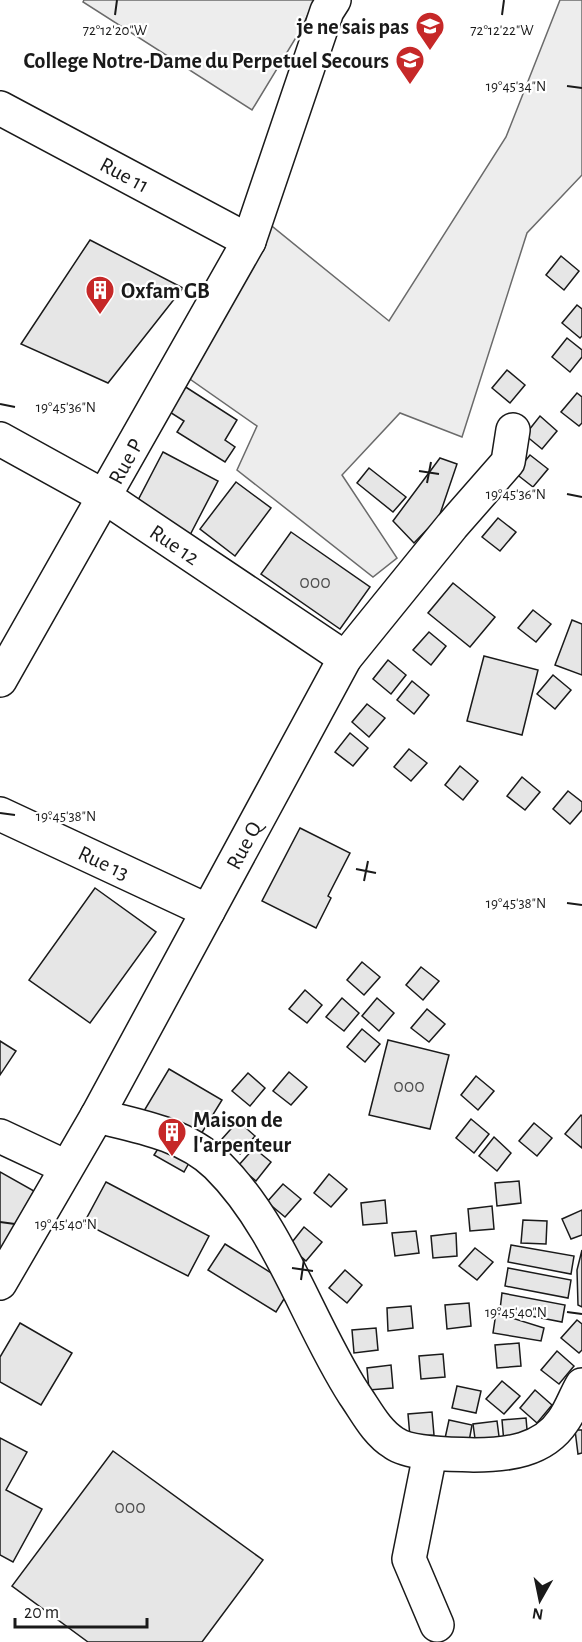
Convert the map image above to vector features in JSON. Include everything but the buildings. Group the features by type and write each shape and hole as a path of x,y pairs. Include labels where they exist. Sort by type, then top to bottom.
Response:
{"street":[{"name":"Rue P","path":"0,680 249,241 327,11 334,0"},
{"name":"Rue 11","path":"0,108 249,241"},
{"name":"Rue Q","path":"0,1283 97,1116 345,658 452,526 508,462 513,430"},
{"name":"Rue 12","path":"0,439 105,497 345,658"},
{"name":"Rue 13","path":"0,814 208,911"},
{"path":"97,1116 148,1129 198,1149 218,1166 255,1213 290,1271 334,1364 375,1426 395,1444 430,1454 511,1453 541,1443 563,1422 582,1385"},
{"path":"0,1136 66,1167"},
{"path":"430,1454 409,1559 437,1625"}],"shaded area":[{"path":"84,0 315,0 300,31 252,110 83,2"},
{"path":"560,0 582,0 582,175 527,233 462,437 400,413 342,475 397,558 373,577 237,470 257,426 187,377 268,223 389,321 506,137"}],"place":[{"name":"je ne sais pas","path":"430,52"},
{"name":"College Notre-Dame du Perpetuel Secours","path":"410,86"},
{"name":"Oxfam GB","path":"100,316"},
{"name":"Maison de l'arpenteur","path":"172,1158"}]}
